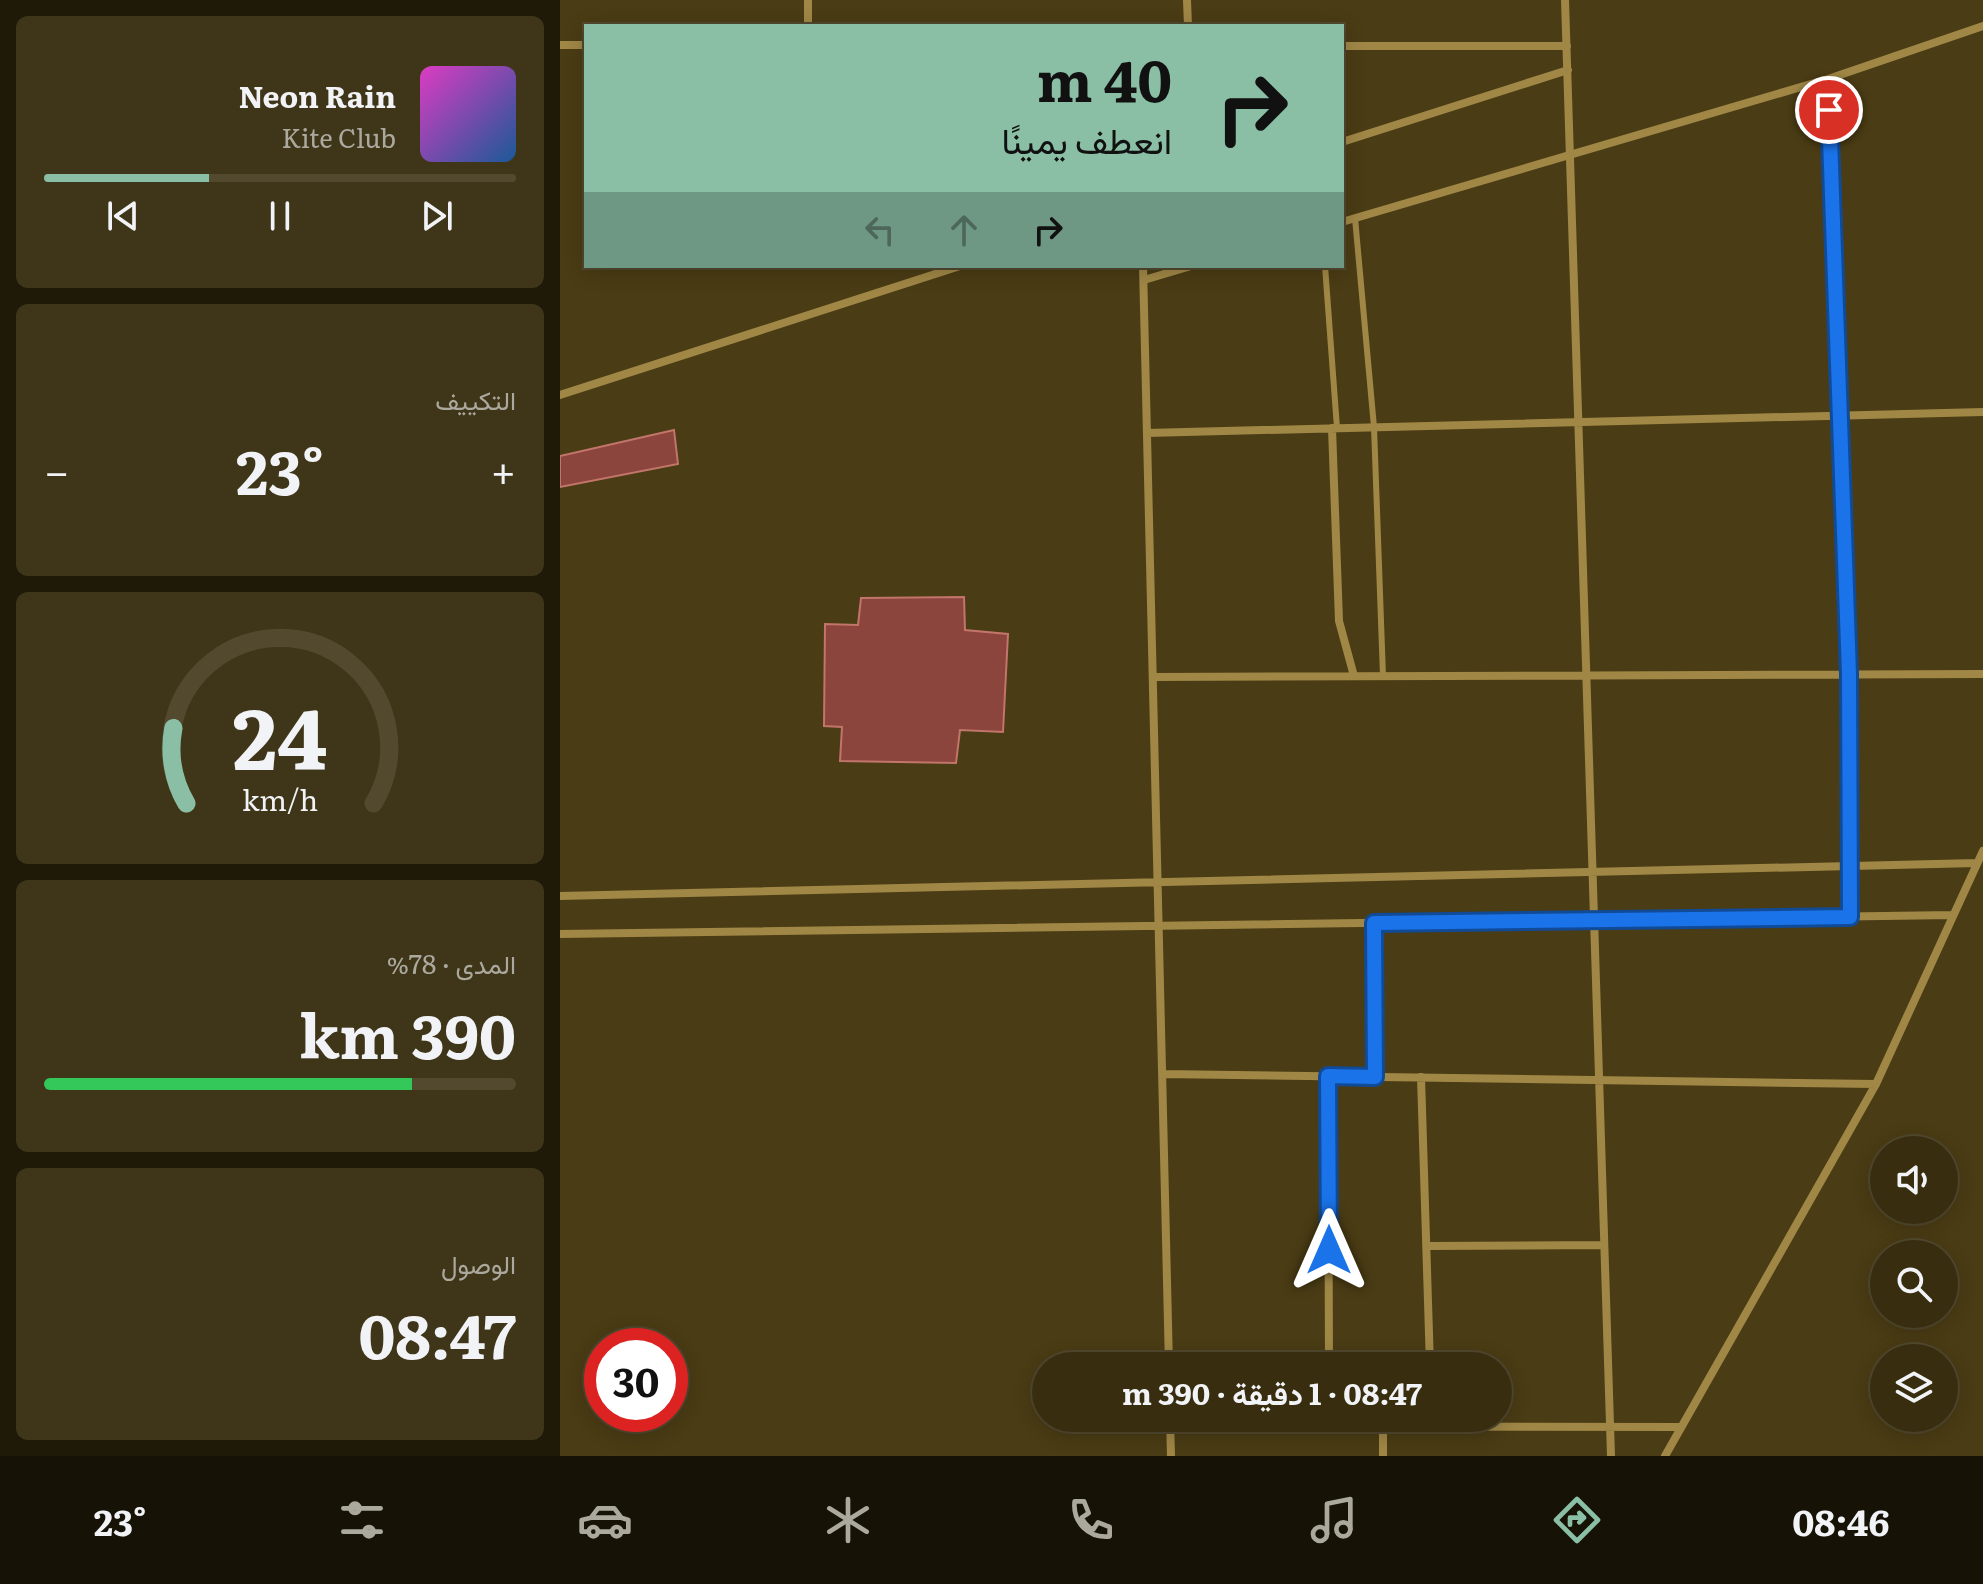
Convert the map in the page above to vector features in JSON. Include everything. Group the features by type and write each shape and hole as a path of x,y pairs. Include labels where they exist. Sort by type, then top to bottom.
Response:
{"street":[{"path":"808,0 808,24"},
{"path":"1187,0 1188,24"},
{"path":"1565,0 1611,1456"},
{"path":"1344,221 1828,79 1983,26"},
{"path":"560,45 584,45"},
{"path":"1344,46 1567,46"},
{"path":"1344,141 1568,70"},
{"path":"1828,79 1849,674 1850,917"},
{"path":"560,395 954,268"},
{"path":"1143,268 1169,1352"},
{"path":"1144,280 1184,268"},
{"path":"1147,433 1983,412"},
{"path":"1335,428 1339,621 1354,676"},
{"path":"1153,677 1983,674"},
{"path":"1665,1456 1876,1084 1983,851"},
{"path":"560,896 1977,863"},
{"path":"560,934 1953,915"},
{"path":"1374,923 1375,1077"},
{"path":"1162,1074 1876,1084"},
{"path":"1328,1076 1329,1352"},
{"path":"1421,1077 1430,1352"},
{"path":"1427,1246 1604,1245"},
{"path":"1512,1425 1680,1427"},
{"path":"1170,1432 1171,1456"},
{"path":"1383,1432 1383,1456"}],"lane":[{"path":"1355,218 1374,427 1383,676"},
{"path":"1325,268 1335,428"}],"building":[{"path":"674,430 678,464 560,487 560,456"},
{"path":"964,597 965,630 1008,634 1003,732 960,730 956,763 840,761 842,727 824,726 825,624 858,625 861,598"}],"route":[{"path":"1329,1250 1328,1076 1375,1077 1374,923 1850,917 1849,674 1829,110"}]}
